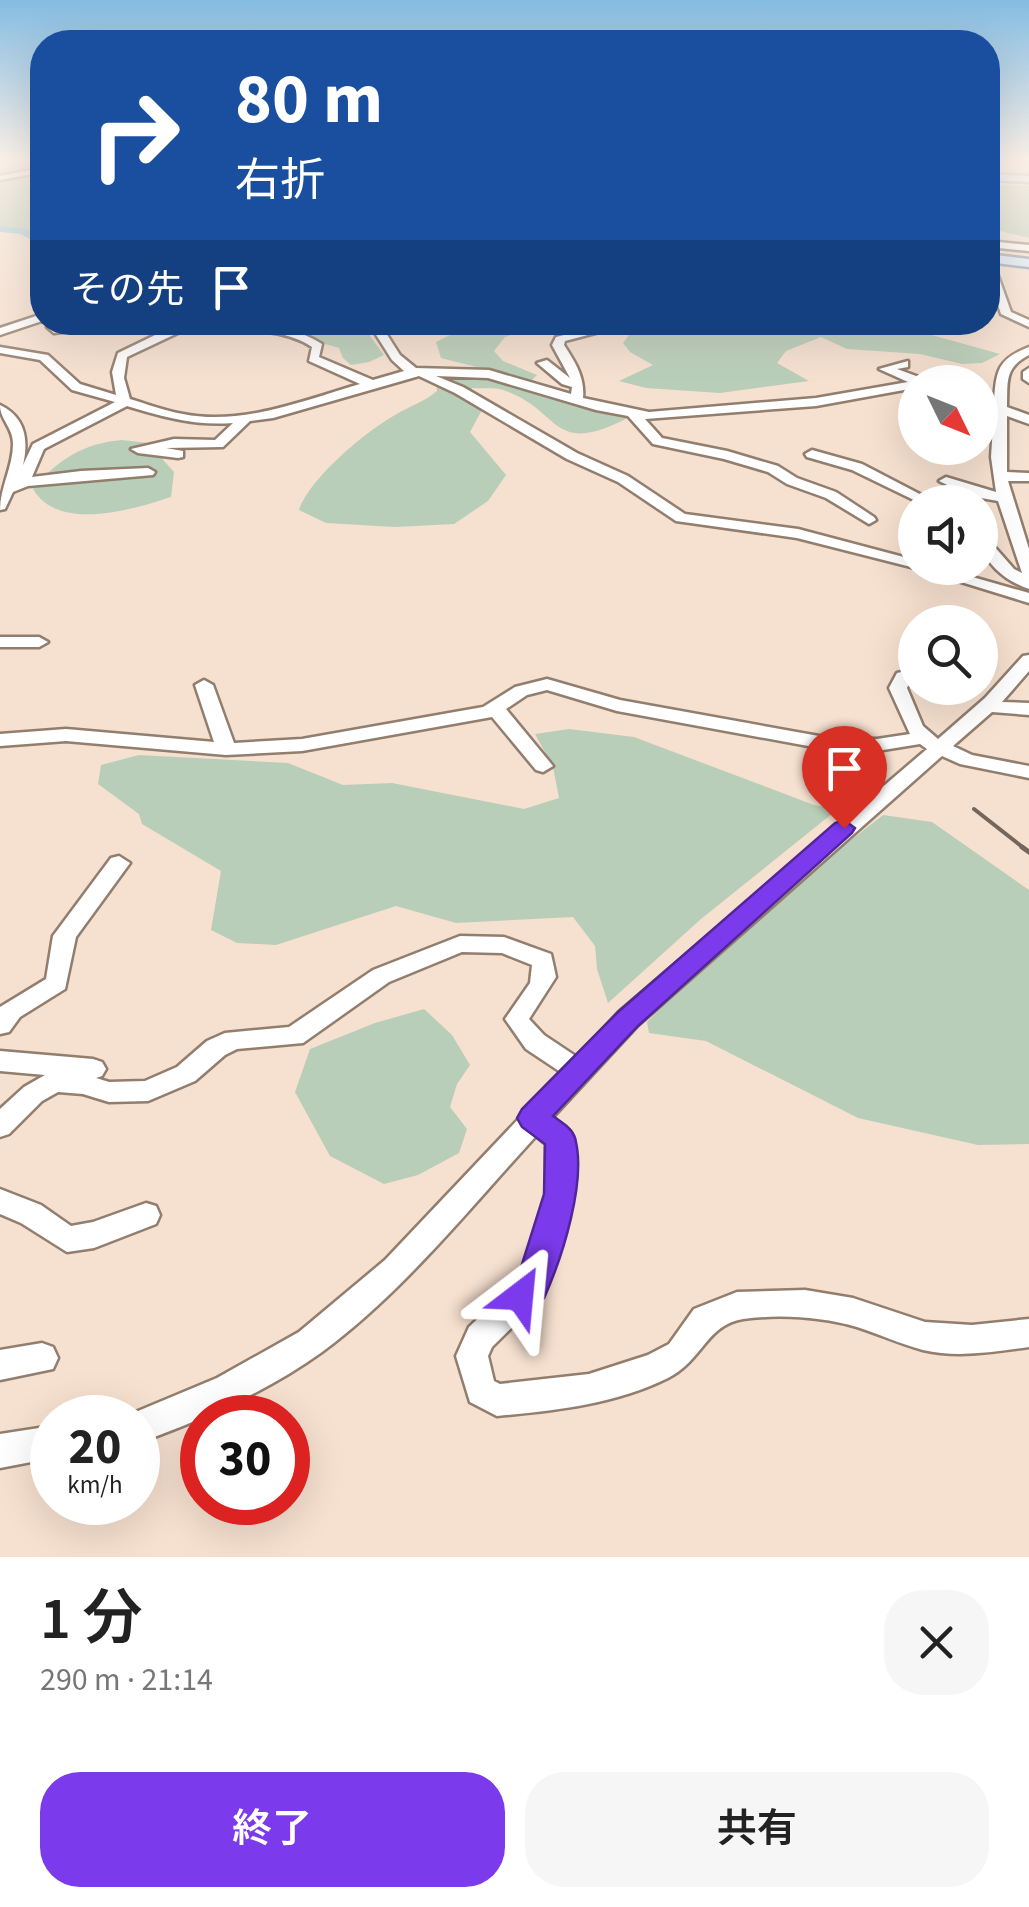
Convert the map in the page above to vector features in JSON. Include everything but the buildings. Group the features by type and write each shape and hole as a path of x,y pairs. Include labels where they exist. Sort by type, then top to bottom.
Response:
{"main road":[{"path":"1000,260 1029,263"}],"street":[{"path":"1000,245 1029,248"},
{"path":"1000,296 1006,314 1029,324"},
{"path":"0,332 30,321"},
{"path":"125,402 118,370 122,355 168,335"},
{"path":"287,335 306,338 318,346 313,360 371,384"},
{"path":"384,335 399,364 473,398 572,456 623,479 681,518 798,534 898,560"},
{"path":"577,335 560,339 558,345 577,392"},
{"path":"0,350 44,357 76,387 178,417 210,421 245,418 417,372 482,373 577,392 632,414 658,441 773,469 792,481 832,495 869,520"},
{"path":"998,560 1008,572 1029,573 1000,476 1001,400 1009,362 1029,350"},
{"path":"543,363 577,392"},
{"path":"900,365 904,364"},
{"path":"898,366 884,369 898,375"},
{"path":"632,414 816,402 898,387"},
{"path":"998,398 1029,420"},
{"path":"998,400 1029,403"},
{"path":"0,506 38,448 125,402"},
{"path":"0,409 15,418 21,429 15,486"},
{"path":"178,417 174,449 218,444 245,418"},
{"path":"812,454 857,466 898,487"},
{"path":"15,486 80,475 148,472"},
{"path":"1000,476 1029,478"},
{"path":"946,481 975,493 1004,498"},
{"path":"984,585 1029,598"},
{"path":"0,642 39,642"},
{"path":"160,1419 228,1390 310,1342 395,1270 532,1118 642,1006 931,742 987,706 1029,660"},
{"path":"0,740 66,735 226,749 332,742 484,713 521,691 547,684 618,705 830,744 931,742 983,765 1029,772"},
{"path":"204,685 226,749"},
{"path":"908,705 931,742"},
{"path":"987,706 1029,709"},
{"path":"495,708 543,766"},
{"path":"0,1025 12,1008 40,996 57,983 65,936 118,863"},
{"path":"0,1126 33,1094 54,1082 82,1084 108,1092 148,1091 186,1074 216,1048 234,1040 294,1036 382,976 460,944 504,945 543,960 543,983 517,1019 522,1030 538,1044 577,1070"},
{"path":"0,1061 93,1069"},
{"path":"532,1118 560,1138 560,1194 532,1287 492,1322 472,1356 481,1390 498,1400 588,1388 656,1368 680,1354 705,1319 738,1306 805,1304 852,1312 926,1336 972,1340 1029,1333"},
{"path":"0,1201 31,1214 67,1239 94,1235 146,1215"},
{"path":"0,1364 42,1358"},
{"path":"0,1451 30,1446"}],"green space":[{"path":"293,335 371,335 384,355 351,365 339,348"},
{"path":"450,335 510,335 494,351 503,361 537,375 531,381 441,358 436,342"},
{"path":"629,335 932,335 1000,354 982,363 962,364 920,354 847,349 821,337 786,351 777,363 809,381 720,393 646,388 619,381 653,365 630,352 623,343"},
{"path":"436,376 534,387 628,418 602,429 570,432 522,399 499,389 472,388 472,400 482,410 470,432 506,475 488,501 454,524 395,527 326,523 299,510 314,484 354,444 437,391"},
{"path":"122,440 148,443 174,472 171,497 117,512 77,514 45,502 33,489 72,455"},
{"path":"569,729 634,737 814,805 838,809 701,919 608,1003 597,969 595,946 573,917 456,923 396,906 276,945 237,943 211,930 221,871 142,824 139,814 98,784 101,765 139,755 288,763 343,785 392,783 524,809 559,798 553,767 535,734"},
{"path":"883,815 932,822 1029,890 1029,1144 978,1145 858,1118 706,1041 649,1033 647,1022 665,1003 828,858"},
{"path":"424,1009 452,1035 470,1065 457,1084 450,1107 467,1129 459,1153 418,1175 384,1184 330,1156 295,1092 310,1049 375,1023"}],"waterway":[{"path":"26,233 30,235"}],"railway":[{"path":"974,809 1025,849"},
{"path":"1022,847 1029,852"}],"route":[{"path":"520,1296 532,1287 560,1194 560,1138 532,1118 628,1019 844,828"}]}
